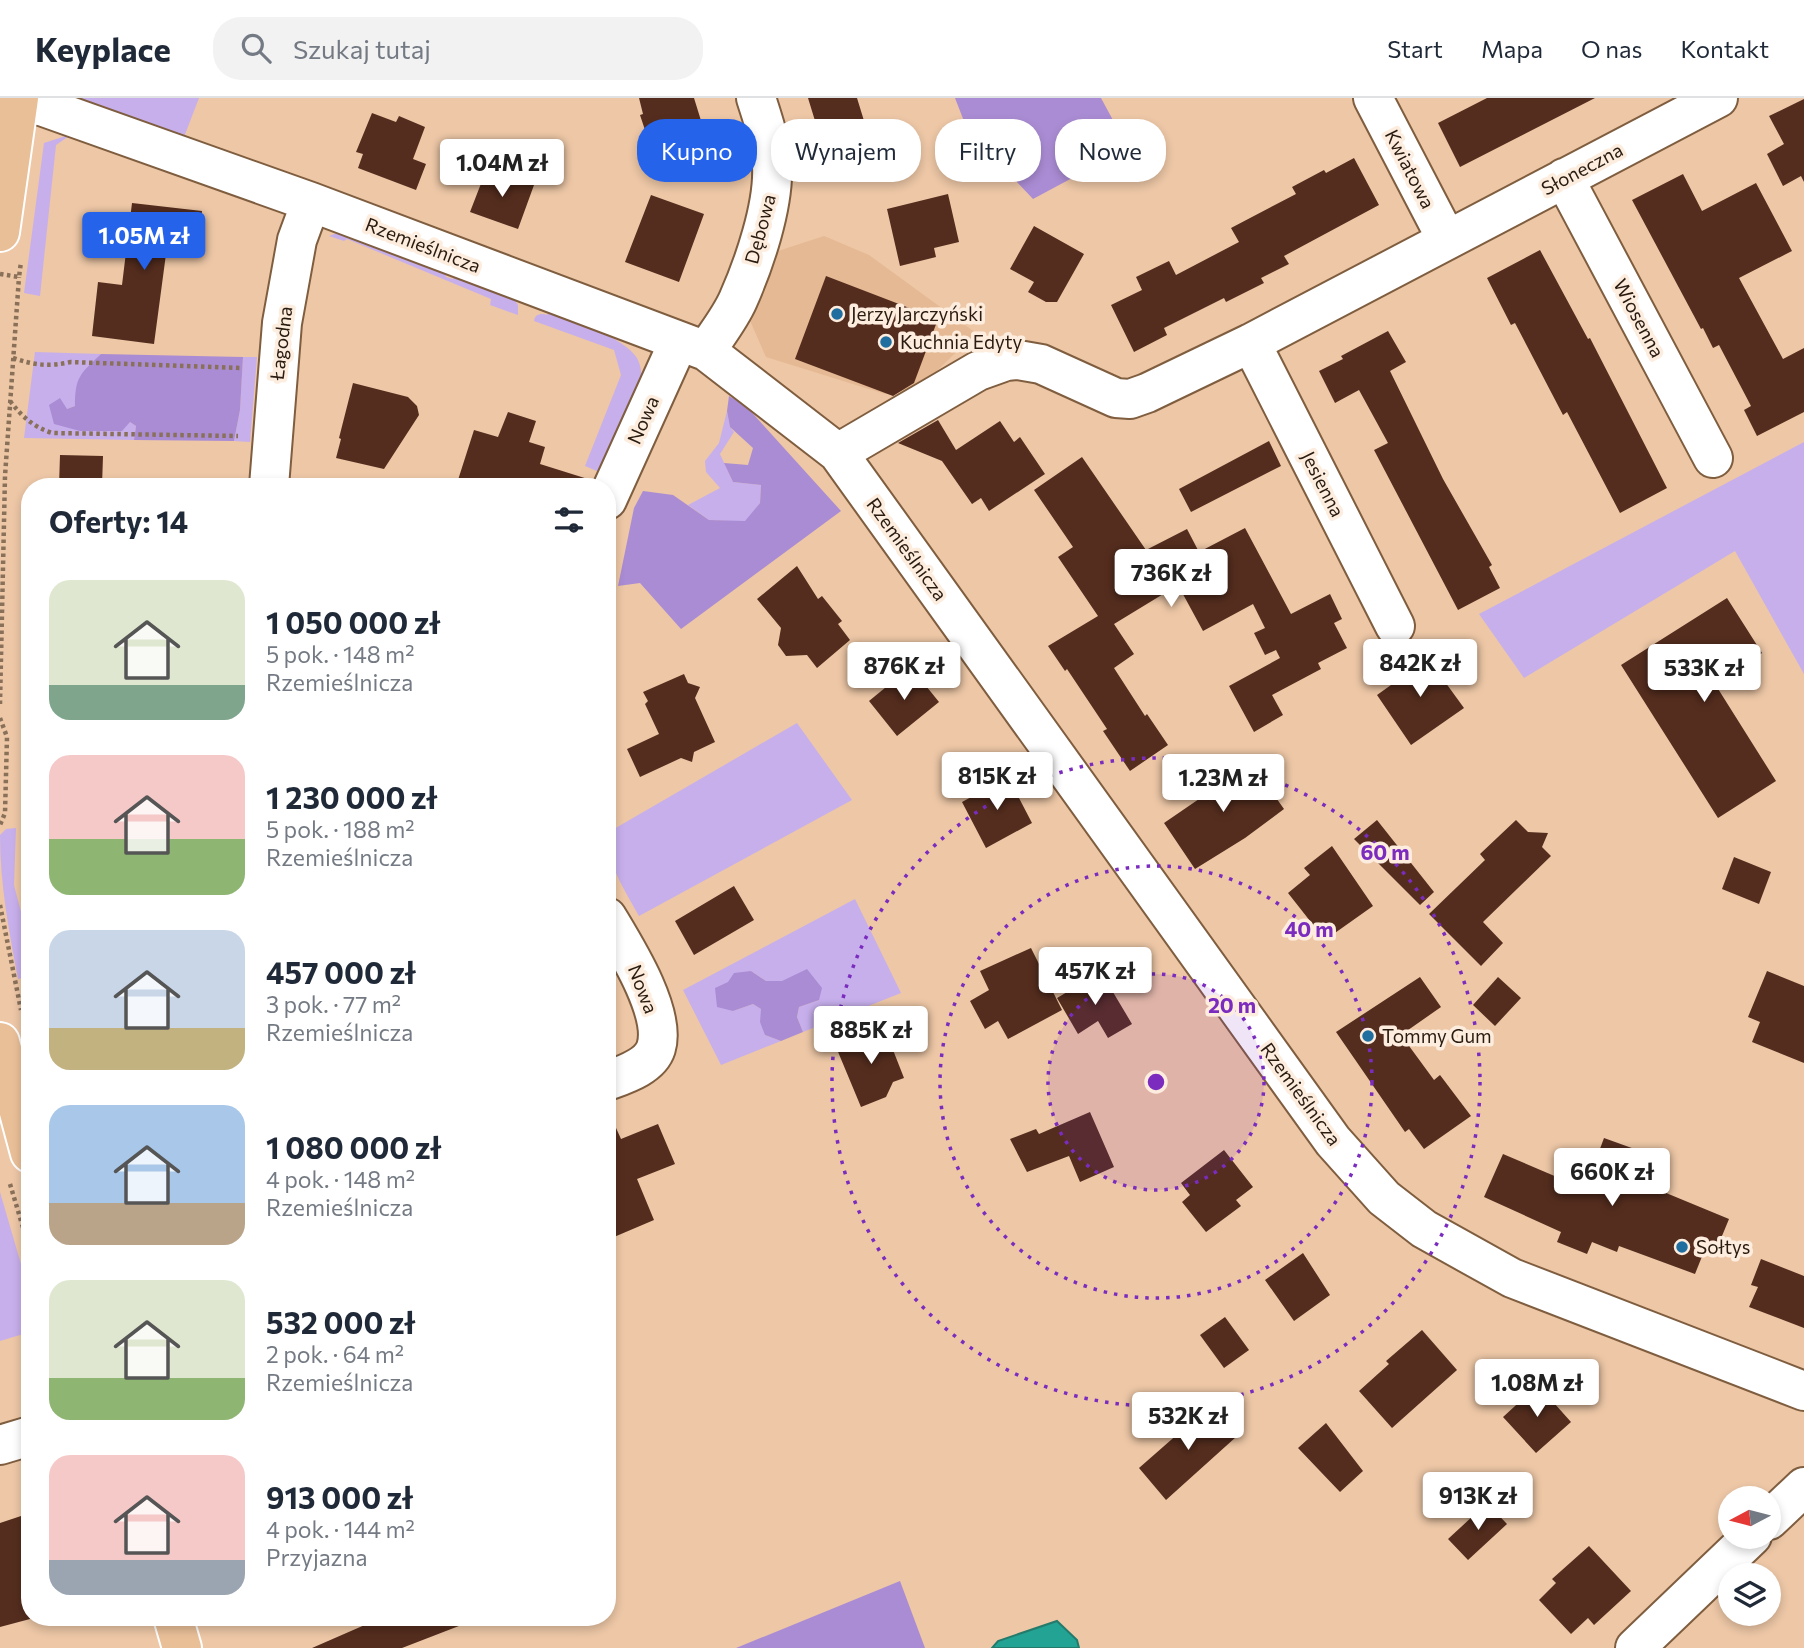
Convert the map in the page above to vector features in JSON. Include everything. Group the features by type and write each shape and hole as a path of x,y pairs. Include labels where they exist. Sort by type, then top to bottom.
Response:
{"main road":[{"path":"0,232 15,98"},
{"path":"12,1031 19,1164"},
{"path":"176,1626 182,1648"}],"street":[{"name":"Rzemieślnicza","path":"15,98 311,202 693,346 838,453 1333,1141 1384,1198 1424,1229 1512,1278 1804,1391"},
{"name":"Dębowa","path":"693,346 737,302 765,224 771,194 772,166 769,139 756,98"},
{"name":"Kwiatowa","path":"1373,98 1447,240"},
{"name":"Słoneczna","path":"838,453 978,371 1006,361 1041,364 1116,398 1130,399 1160,388 1718,98"},
{"name":"Wiosenna","path":"1564,178 1713,458"},
{"name":"Łagodna","path":"268,478 290,271 297,240 311,202"},
{"name":"Jesienna","path":"1251,343 1395,626"},
{"name":"Nowa","path":"616,484 693,346"},
{"name":"Nowa","path":"616,933 642,978 654,1010 657,1034 656,1050 643,1064 616,1077"},
{"path":"0,1445 21,1439"},
{"path":"1782,1508 1804,1487"},
{"path":"1636,1648 1739,1549"}],"path":[{"path":"0,704 5,475 19,277"},
{"path":"13,358 37,366 55,366 71,362 278,369"},
{"path":"10,400 32,424 52,433 271,437"},
{"path":"0,718 7,737 5,813 0,825"},
{"path":"0,905 12,1031"}],"shaded area":[{"path":"79,98 199,98 184,137"},
{"path":"955,98 1101,98 1112,119 1055,119 1055,182 1065,182 1033,199 1017,182 1041,182 1041,119 963,119"},
{"path":"72,134 56,145 40,296 24,293 44,143"},
{"path":"344,233 445,273 446,277 453,279 455,275 513,298 518,305 518,315 490,305 491,299 347,239 344,241 329,236"},
{"path":"824,236 869,255 976,333 918,389 885,394 766,357 748,316 772,253"},
{"path":"549,312 609,336 630,350 639,363 642,380 604,474 585,466 621,375 614,350 534,321 537,315 547,315"},
{"path":"35,352 101,354 87,368 75,406 67,409 54,424 130,422 136,426 134,440 24,438"},
{"path":"101,354 243,357 240,410 234,441 134,440 136,426 130,422 122,431 80,431 54,424 49,405 60,398 67,409 75,406 80,377"},
{"path":"243,357 257,357 250,442 234,441 240,410"},
{"path":"729,396 746,406 841,511 681,629 640,583 618,586 634,508 643,491 673,495 709,520 745,521 760,503 761,485 733,482 724,463 748,465 753,448 730,427 727,411"},
{"path":"727,411 730,427 734,432 720,454 733,482 761,485 760,503 745,522 709,520 688,505 720,488 706,472 705,461 719,443"},
{"path":"1804,442 1804,674 1735,551 1524,678 1479,614"},
{"path":"797,723 852,800 639,916 616,873 616,828"},
{"path":"16,828 14,885 21,912 21,978 18,979 8,925 0,853 0,835 6,829"},
{"path":"855,899 901,993 803,1032 797,1017 799,1007 819,1000 782,981 766,981 751,971 733,1011 753,1004 761,1009 765,1035 781,1041 721,1065 683,990"},
{"path":"807,969 822,988 819,1000 799,1007 797,1017 803,1032 781,1041 765,1035 760,1022 761,1009 753,1004 733,1011 717,1007 715,988 728,982 734,973 751,971 766,981 782,981"},
{"path":"0,1192 21,1264 21,1335 0,1341"},
{"path":"900,1581 925,1648 736,1648"}],"water":[{"path":"1057,1621 1077,1640 1079,1648 992,1648 998,1641"}],"building":[{"path":"639,98 694,98 700,119 641,119 640,115 643,114"},
{"path":"808,98 857,98 863,119 814,119"},
{"path":"1487,98 1595,98 1460,167 1438,123"},
{"path":"1804,99 1804,182 1801,176 1783,186 1767,154 1784,144 1769,116"},
{"path":"372,113 396,122 399,116 425,127 413,159 426,164 416,190 358,168 363,154 356,152"},
{"path":"1354,158 1379,205 1284,256 1289,264 1261,278 1264,283 1226,302 1224,298 1164,328 1167,335 1134,352 1111,305 1142,290 1136,277 1169,261 1176,275 1239,242 1231,228 1296,194 1292,187"},
{"path":"487,168 534,185 518,229 470,212"},
{"path":"1683,174 1702,211 1756,183 1792,251 1739,278 1783,359 1804,348 1804,412 1757,436 1744,410 1751,406 1719,345 1713,348 1703,328 1701,329 1632,200"},
{"path":"948,194 959,242 934,248 936,257 900,266 887,209"},
{"path":"651,195 704,214 679,282 625,262"},
{"path":"132,203 202,211 197,253 179,250 178,256 166,254 154,344 92,336 98,282 122,285"},
{"path":"1034,226 1084,254 1057,302 1046,302 1028,292 1034,282 1010,269"},
{"path":"1540,250 1588,339 1590,338 1667,488 1620,513 1567,412 1563,415 1515,323 1511,325 1487,278"},
{"path":"826,276 938,319 914,383 893,396 795,359"},
{"path":"1388,331 1406,362 1390,371 1443,479 1492,565 1489,567 1500,588 1458,610 1374,450 1388,443 1359,390 1335,403 1319,371"},
{"path":"353,383 408,397 417,406 419,415 384,469 336,458"},
{"path":"508,412 536,421 529,442 545,447 540,464 585,478 459,478 474,430 498,437"},
{"path":"938,420 956,450 1000,421 1014,442 1020,437 1045,474 989,511 981,498 972,504 942,461 898,443"},
{"path":"1269,441 1281,466 1191,512 1179,489"},
{"path":"60,455 103,456 102,478 59,478"},
{"path":"1082,457 1146,550 1187,529 1199,552 1245,528 1291,614 1330,594 1342,619 1334,623 1347,648 1318,663 1321,669 1272,695 1283,715 1254,732 1229,686 1280,658 1276,650 1265,655 1254,633 1265,628 1253,604 1203,631 1178,585 1114,624 1134,654 1114,668 1145,716 1147,714 1168,745 1130,771 1103,731 1107,729 1067,669 1065,671 1048,646 1098,616 1058,557 1073,547 1034,490"},
{"path":"797,566 818,599 822,596 842,621 838,624 850,640 817,668 807,655 786,656 778,645 781,628 757,599"},
{"path":"1727,598 1762,653 1715,684 1776,781 1718,818 1621,665"},
{"path":"1424,653 1464,708 1411,745 1377,695 1398,680 1394,673"},
{"path":"908,669 916,678 918,676 939,702 897,736 869,701"},
{"path":"684,674 688,683 700,687 695,698 715,742 694,752 692,762 681,758 640,777 627,749 659,734 645,704 648,701 643,692"},
{"path":"1250,761 1284,809 1245,838 1195,869 1164,823 1199,799 1193,790 1217,774 1222,781"},
{"path":"1008,777 1032,823 986,848 962,802"},
{"path":"1377,820 1434,892 1420,905 1354,839"},
{"path":"1516,820 1528,832 1548,833 1542,847 1551,856 1483,922 1503,943 1481,966 1429,914 1485,860 1480,854"},
{"path":"1332,846 1373,906 1325,940 1288,893 1310,875 1304,868"},
{"path":"1734,857 1771,872 1759,904 1722,889"},
{"path":"734,886 754,920 694,955 675,921"},
{"path":"1031,948 1062,1010 1008,1039 998,1021 985,1029 970,1001 989,990 980,971"},
{"path":"1767,971 1804,986 1804,1063 1752,1042 1760,1022 1748,1017"},
{"path":"1101,972 1132,1024 1108,1038 1098,1021 1078,1034 1057,998"},
{"path":"1420,977 1441,1007 1401,1035 1434,1080 1440,1075 1471,1116 1424,1149 1409,1129 1405,1132 1336,1032"},
{"path":"1498,977 1521,998 1495,1026 1473,1005"},
{"path":"884,1027 904,1078 893,1082 886,1097 861,1107 836,1047"},
{"path":"1090,1112 1114,1167 1080,1182 1069,1156 1027,1172 1010,1139 1036,1129 1039,1134"},
{"path":"658,1124 675,1164 637,1179 654,1220 616,1236 616,1128 621,1139"},
{"path":"1604,1138 1665,1160 1654,1188 1729,1219 1715,1253 1705,1249 1695,1274 1619,1246 1617,1252 1592,1242 1587,1254 1557,1242 1561,1232 1484,1197 1503,1154 1585,1189"},
{"path":"1224,1150 1253,1187 1236,1200 1241,1206 1206,1232 1182,1202 1190,1195 1181,1183"},
{"path":"1303,1253 1330,1295 1294,1321 1265,1280"},
{"path":"1761,1259 1804,1276 1804,1328 1749,1307 1758,1287 1751,1285"},
{"path":"1225,1317 1249,1350 1224,1368 1200,1335"},
{"path":"1422,1330 1457,1370 1392,1428 1359,1391 1389,1364 1386,1361"},
{"path":"1538,1385 1571,1422 1536,1453 1503,1417"},
{"path":"1212,1404 1236,1437 1166,1500 1139,1468"},
{"path":"1326,1423 1363,1471 1340,1492 1298,1448"},
{"path":"1487,1503 1507,1524 1468,1560 1448,1539"},
{"path":"21,1516 21,1621 0,1627 0,1523"},
{"path":"1589,1546 1631,1591 1594,1625 1588,1618 1571,1634 1539,1600 1556,1583 1552,1579"},
{"path":"362,1626 459,1626 402,1648 312,1648"}],"place":[{"name":"Jerzy Jarczyński","path":"837,314"},
{"name":"Kuchnia Edyty","path":"886,342"},
{"name":"Tommy Gum","path":"1368,1036"},
{"name":"Sołtys","path":"1682,1247"}]}
